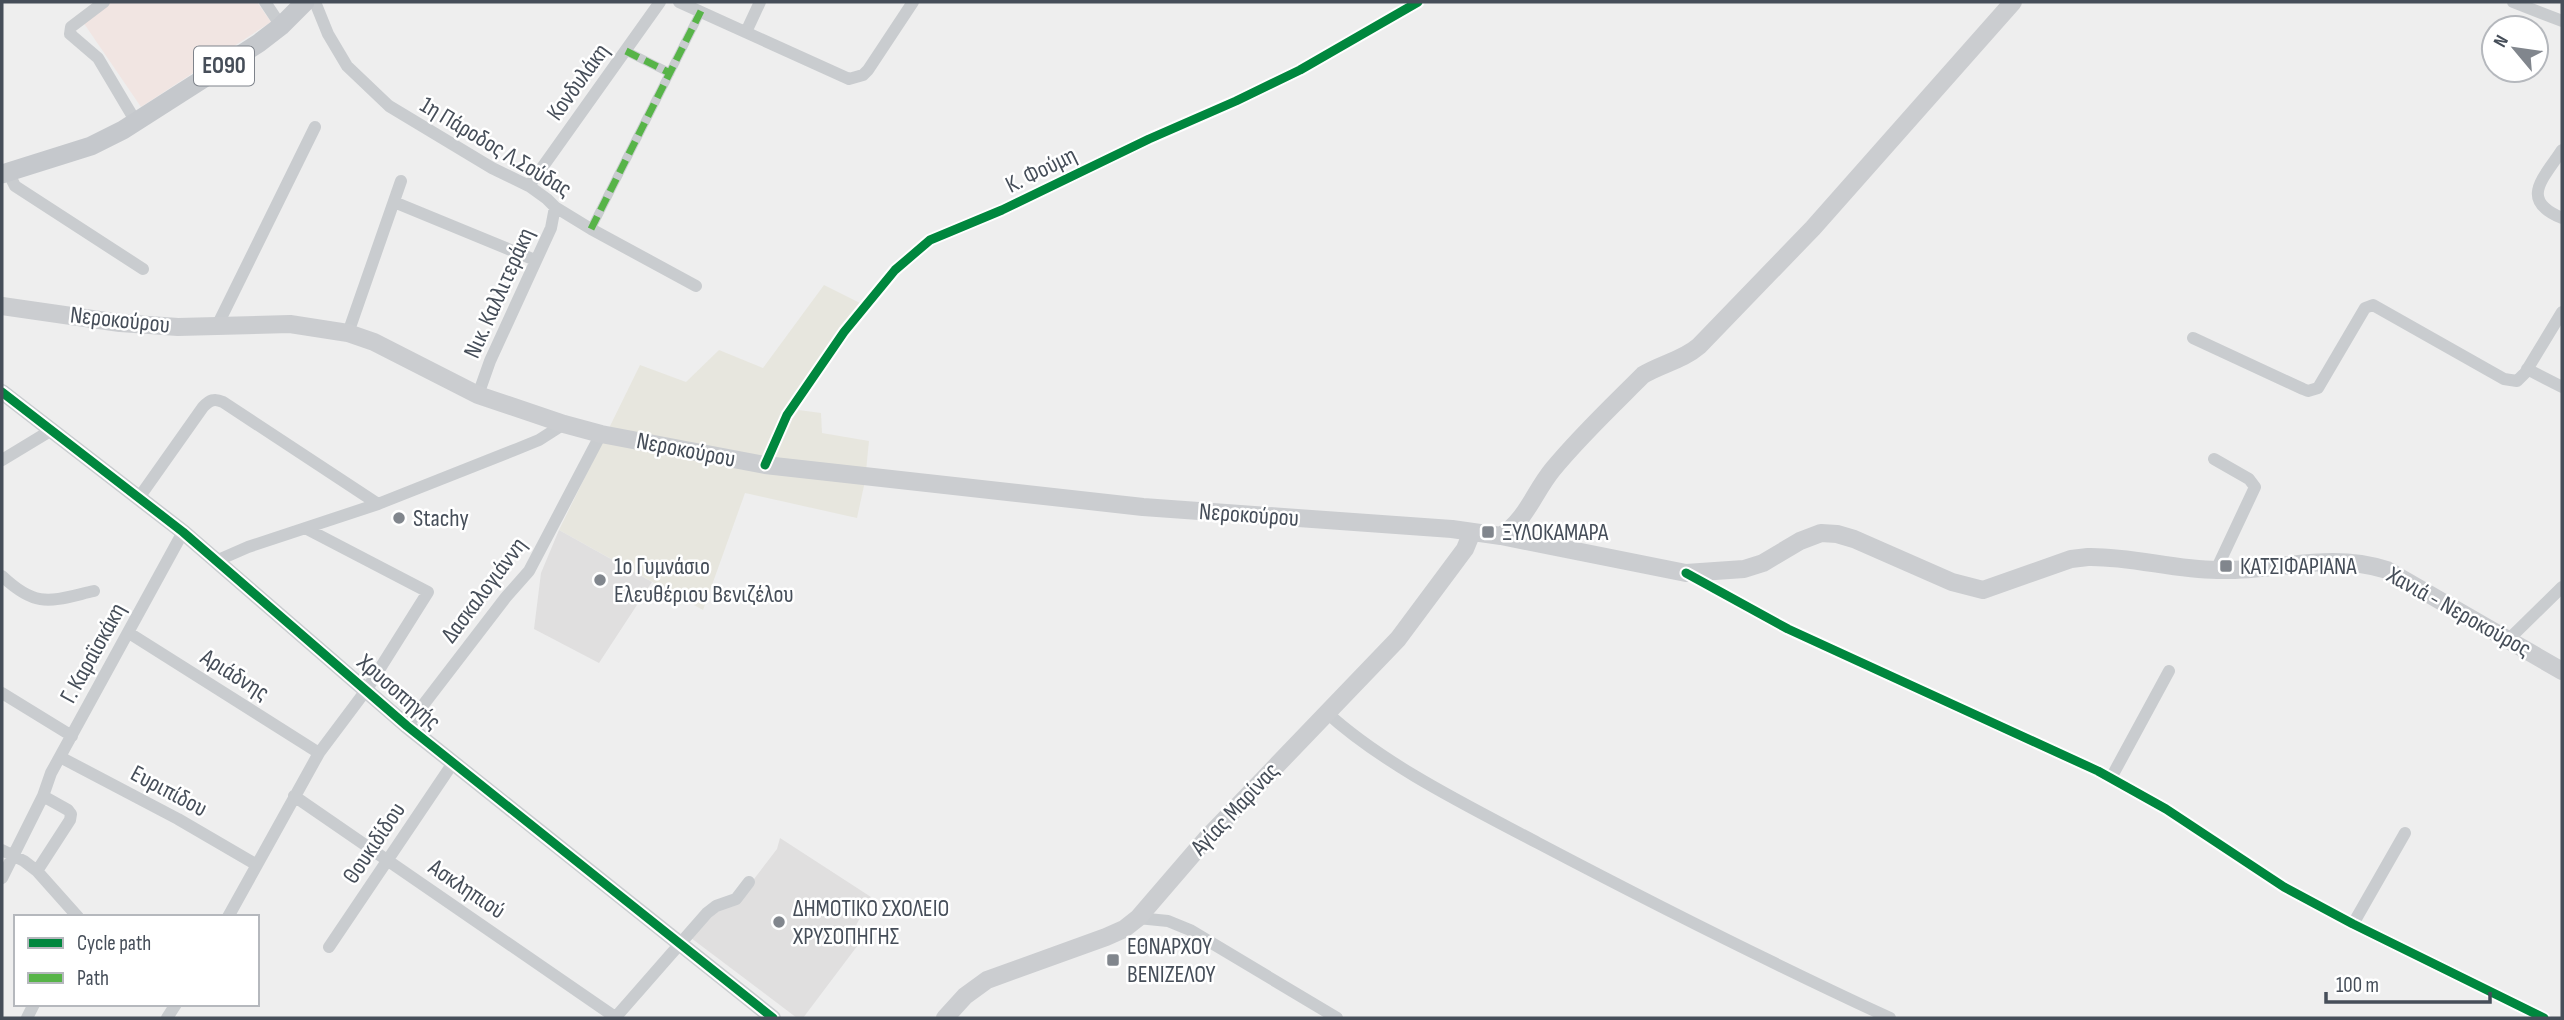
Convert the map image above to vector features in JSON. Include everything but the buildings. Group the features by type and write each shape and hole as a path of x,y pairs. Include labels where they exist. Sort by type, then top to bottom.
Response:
{"main road":[{"name":"ΕΟ90","path":"5,173 91,146 136,122 258,43 281,26 305,2"},
{"path":"1501,536 1516,526 1550,472 1572,447 1643,375 1691,353 1822,218 2013,2"},
{"name":"Νεροκούρου","path":"2,306 120,323 178,327 290,324 348,333 374,342 478,395 564,424 765,465 1143,508 1501,536"},
{"name":"Αγίας Μαρίνας","path":"945,1018 965,996 987,980 1106,937 1124,929 1138,918 1206,839 1398,639 1465,549 1472,532"},
{"name":"Χανιά - Νεροκούρος","path":"1501,536 1685,573 1744,569 1763,563 1800,541 1821,533 1854,539 1952,582 1983,590 2071,559 2088,556 2216,570 2340,561 2364,563 2387,570 2562,671"}],"street":[{"path":"104,2 71,27 70,34 98,58 136,122"},
{"path":"265,2 281,26"},
{"name":"1η Πάροδος Λ.Σούδας","path":"315,2 328,34 347,66 389,106 492,168 529,186 555,208 696,286"},
{"name":"Κονδυλάκη","path":"529,186 660,2"},
{"path":"679,2 842,77 855,79 868,69 913,2"},
{"path":"746,32 760,2"},
{"name":"Κ. Φούμη","path":"765,465 787,415 844,332 895,270 930,240 1002,210 1149,139 1236,102 1300,70 1418,2"},
{"path":"2514,2 2562,21"},
{"path":"591,229 701,11"},
{"path":"626,51 670,74"},
{"path":"218,326 315,127"},
{"path":"2562,150 2541,183 2538,197 2539,205 2562,218"},
{"path":"5,173 15,186 143,269"},
{"path":"348,333 401,181"},
{"path":"394,202 535,260"},
{"name":"Νικ. Καλλιτεράκη","path":"478,395 490,361 551,228 555,208"},
{"path":"2193,338 2302,389 2315,390 2365,308 2373,305 2511,382 2520,379 2528,369 2562,312"},
{"path":"2528,369 2562,387"},
{"name":"Χρυσοπηγής","path":"2,392 183,533 407,726 773,1018"},
{"path":"138,499 203,407 216,399 379,503"},
{"path":"216,561 248,547 379,503 517,449 539,440 564,424"},
{"path":"2,460 50,431"},
{"name":"Δασκαλογιάννη","path":"407,726 529,571 601,433"},
{"path":"2214,459 2249,479 2255,487 2216,570"},
{"path":"230,915 319,752 367,690 428,592 307,529"},
{"name":"Γ. Καραϊσκάκη","path":"2,878 8,852 43,796 60,757 183,533"},
{"path":"1685,573 1788,629 2111,778 2166,809 2284,887 2544,1018"},
{"path":"2,576 24,594 38,600 52,601 94,591"},
{"path":"2508,640 2562,587"},
{"name":"Αριάδνης","path":"128,633 319,752"},
{"path":"2111,778 2169,671"},
{"path":"2,693 72,736"},
{"path":"1326,712 1356,737 1492,818 1635,894 1891,1018"},
{"name":"Ευριπίδου","path":"60,757 178,819 257,865"},
{"name":"Θουκιδίδου","path":"330,947 453,763"},
{"path":"37,871 65,829 71,814 43,796"},
{"name":"Ασκληπιού","path":"294,796 615,1018"},
{"path":"2353,924 2405,834"},
{"path":"8,852 37,871 76,915"},
{"path":"615,1018 707,913 716,906 736,899 749,882"},
{"path":"1138,918 1168,921 1190,929 1337,1018"}],"shaded area":[{"path":"111,2 257,2 271,22 141,107 83,22"},
{"path":"824,285 864,305 791,409 821,413 822,433 869,441 865,481 857,518 745,493 703,610 559,530 640,365 686,382 719,350 763,368"},
{"path":"559,530 652,582 599,663 534,629 541,573"},
{"name":"ΔΗΜΟΤΙΚΟ ΣΧΟΛΕΙΟ ΧΡΥΣΟΠΗΓΗΣ","path":"780,838 871,897 851,935 861,941 803,1018 797,1018 687,935 713,909 741,896 777,849"}],"marked path":[{"path":"591,229 701,11"},
{"path":"626,51 670,73"}],"cycle path":[{"path":"765,465 787,415 844,332 895,270 930,240 1002,210 1300,70 1418,2"},
{"path":"2,392 183,532 407,726 773,1018"},
{"path":"1686,573 1788,629 2098,771 2166,809 2284,887 2544,1018"}],"place":[{"name":"Stachy","path":"399,518"},
{"name":"ΞΥΛΟΚΑΜΑΡΑ","path":"1488,532"},
{"name":"ΚΑΤΣΙΦΑΡΙΑΝΑ","path":"2226,566"},
{"name":"1ο Γυμνάσιο Ελευθέριου Βενιζέλου","path":"600,580"},
{"name":"ΔΗΜΟΤΙΚΟ ΣΧΟΛΕΙΟ ΧΡΥΣΟΠΗΓΗΣ","path":"779,922"},
{"name":"ΕΘΝΑΡΧΟΥ ΒΕΝΙΖΕΛΟΥ","path":"1113,960"}]}
